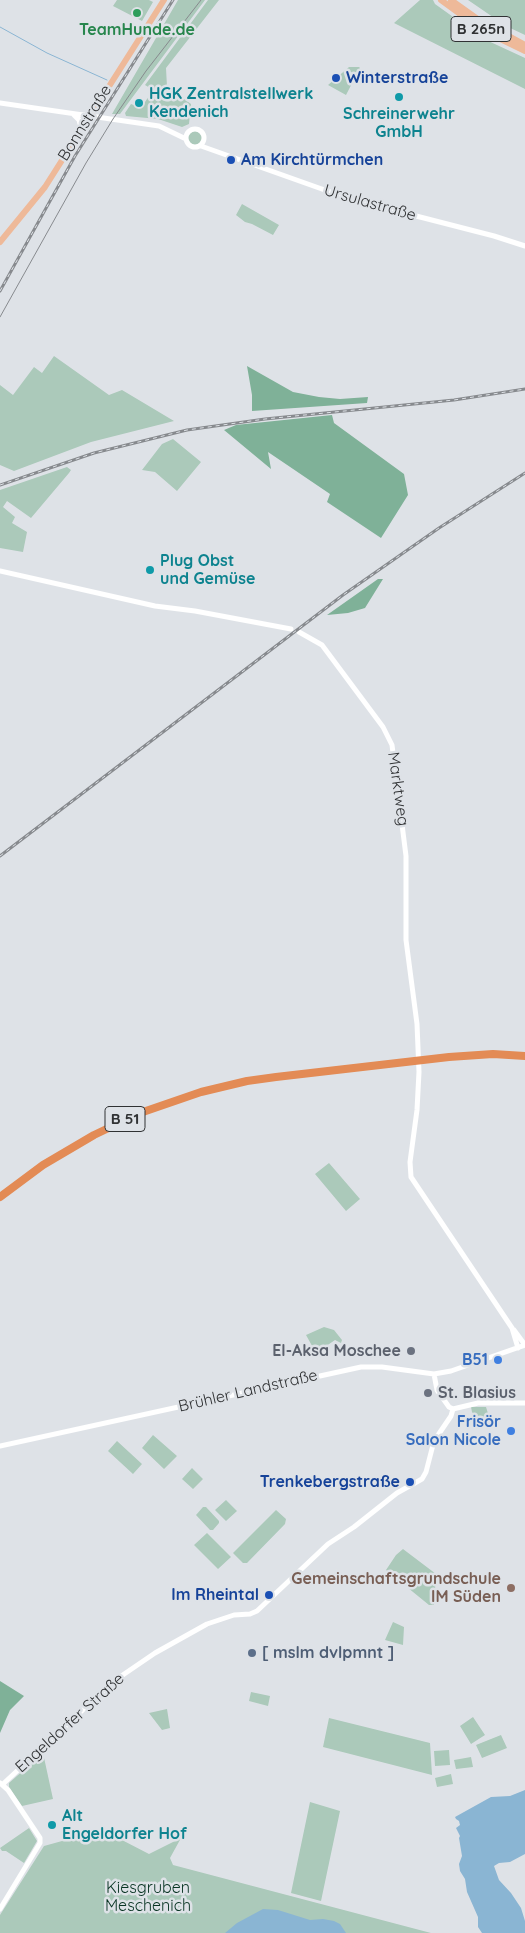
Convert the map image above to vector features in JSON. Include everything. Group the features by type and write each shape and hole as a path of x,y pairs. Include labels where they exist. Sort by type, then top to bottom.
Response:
{"highway":[{"name":"B 51","path":"0,1197 52,1159 111,1126 169,1102 231,1084 449,1057 493,1054 524,1056"}],"main road":[{"name":"Bonnstraße","path":"0,242 45,187 164,0"},
{"name":"B 265n","path":"441,0 482,30 525,51"},
{"name":"B 265n","path":"451,0 486,24 525,45"}],"street":[{"name":"Ursulastraße","path":"0,103 74,115 141,122 171,130 188,132 194,129 199,130 204,136 202,144"},
{"path":"74,115 79,120 81,128"},
{"name":"Ursulastraße","path":"171,130 186,139 191,146 202,144 217,152 350,199 494,236 525,246"},
{"path":"186,139 188,132"},
{"path":"0,571 154,606 195,611 291,630"},
{"name":"Marktweg","path":"299,632 322,645 383,727 392,745 406,856 406,940 413,982 418,1046 419,1072 411,1151 411,1177 512,1328"},
{"path":"512,1328 522,1336 525,1345"},
{"path":"512,1328 518,1348"},
{"name":"Brühler Landstraße","path":"0,1446 355,1368 382,1367 434,1374 451,1371 525,1345"},
{"path":"434,1374 438,1390 449,1407 453,1409 478,1403 525,1403"},
{"name":"Engeldorfer Straße","path":"0,1910 40,1843 40,1838 2,1784 106,1687 146,1658 207,1624 234,1615 250,1614 257,1610 328,1544 354,1528 397,1493 424,1477 434,1441 452,1416 453,1409"}],"green space":[{"name":"TeamHunde.de","path":"117,0 149,0 153,2 142,21 113,6"},
{"path":"178,0 205,0 120,114 112,114"},
{"path":"208,0 219,0 166,68 167,87 191,104 189,124 182,127 158,119 126,116 125,113 131,104 141,108 149,96 157,100 160,94 145,85"},
{"path":"420,0 433,0 435,4 484,39 525,58 525,89 394,23"},
{"path":"468,0 525,0 525,35 506,26"},
{"path":"349,67 360,68 346,95 328,85"},
{"path":"192,131 198,131 202,138 198,145 192,145 188,141 188,135"},
{"path":"242,204 279,225 273,235 245,222 236,215"},
{"path":"54,356 109,395 122,390 174,421 91,442 14,471 0,465 0,385 13,395 34,367 42,373"},
{"path":"247,366 293,392 340,399 368,397 367,403 252,411 252,395"},
{"path":"332,415 334,423 404,474 408,495 381,538 327,502 330,494 268,452 271,469 224,430 236,425"},
{"path":"173,439 201,462 177,491 155,472 142,470 162,444"},
{"path":"67,467 71,470 69,473 31,518 7,501 3,507 15,517 12,523 27,532 23,552 0,548 0,490"},
{"path":"378,579 383,579 365,608 348,613 327,615"},
{"path":"329,1163 360,1199 346,1211 315,1174"},
{"path":"324,1327 334,1330 342,1340 341,1343 335,1340 316,1353 306,1335"},
{"path":"471,1407 486,1407 490,1420 481,1426"},
{"path":"153,1435 177,1456 164,1469 142,1448"},
{"path":"117,1441 142,1464 133,1474 108,1451"},
{"path":"192,1468 203,1479 193,1489 182,1479"},
{"path":"226,1500 237,1511 226,1521 215,1510"},
{"path":"203,1507 206,1507 219,1521 213,1530 210,1530 196,1515"},
{"path":"276,1510 286,1519 285,1524 247,1563 243,1563 233,1553"},
{"path":"207,1533 231,1557 218,1569 194,1545"},
{"path":"403,1549 436,1574 434,1605 429,1605 386,1570 396,1555"},
{"path":"393,1622 404,1627 403,1645 385,1640"},
{"path":"0,1681 24,1696 10,1710 0,1733"},
{"path":"251,1692 270,1696 268,1706 249,1701"},
{"path":"167,1709 170,1728 162,1730 149,1713"},
{"path":"473,1717 485,1735 471,1744 460,1726"},
{"path":"329,1718 430,1743 432,1775 323,1747"},
{"path":"501,1735 507,1748 482,1758 476,1745"},
{"path":"449,1750 450,1765 435,1766 434,1751"},
{"path":"43,1753 53,1799 22,1806 9,1787 9,1783"},
{"path":"471,1757 473,1767 456,1769 454,1760"},
{"path":"451,1774 453,1784 437,1787 435,1778"},
{"path":"310,1802 340,1811 321,1901 291,1893"},
{"path":"29,1828 37,1841 24,1863 6,1851 2,1851 0,1848"},
{"name":"Kiesgruben Meschenich","path":"91,1833 104,1834 120,1839 149,1854 181,1838 170,1858 173,1865 431,1933 0,1933 0,1915 44,1846"}],"water":[{"path":"525,1790 525,1854 510,1862 499,1863 494,1866 499,1880 521,1908 525,1921 525,1933 482,1933 478,1927 478,1917 467,1892 465,1879 460,1871 459,1864 462,1856 460,1836 456,1828 460,1825 455,1817 491,1797 510,1796"},
{"path":"263,1909 278,1910 310,1920 323,1919 334,1921 340,1924 346,1933 225,1933 237,1923"}],"waterway":[{"path":"0,27 47,53 107,80"}],"tram line":[{"path":"0,317 86,163 113,119 146,71 201,0"}],"railway":[{"path":"0,291 75,156 173,0"},
{"path":"0,485 94,453 187,430 265,419 454,400 525,389"},
{"path":"0,856 343,595 439,528 525,473"}],"place":[{"name":"TeamHunde.de","path":"137,13"},
{"name":"Winterstraße","path":"336,78"},
{"name":"Schreinerwehr GmbH","path":"399,97"},
{"name":"HGK Zentralstellwerk Kendenich","path":"139,103"},
{"name":"Am Kirchtürmchen","path":"231,160"},
{"name":"Plug Obst und Gemüse","path":"150,570"},
{"name":"El-Aksa Moschee","path":"411,1351"},
{"name":"B51","path":"498,1360"},
{"name":"St. Blasius","path":"428,1393"},
{"name":"Frisör Salon Nicole","path":"511,1431"},
{"name":"Trenkebergstraße","path":"410,1482"},
{"name":"Gemeinschaftsgrundschule IM Süden","path":"511,1588"},
{"name":"Im Rheintal","path":"269,1595"},
{"name":"[ mslm dvlpmnt ]","path":"252,1653"},
{"name":"Alt Engeldorfer Hof","path":"52,1825"}]}
